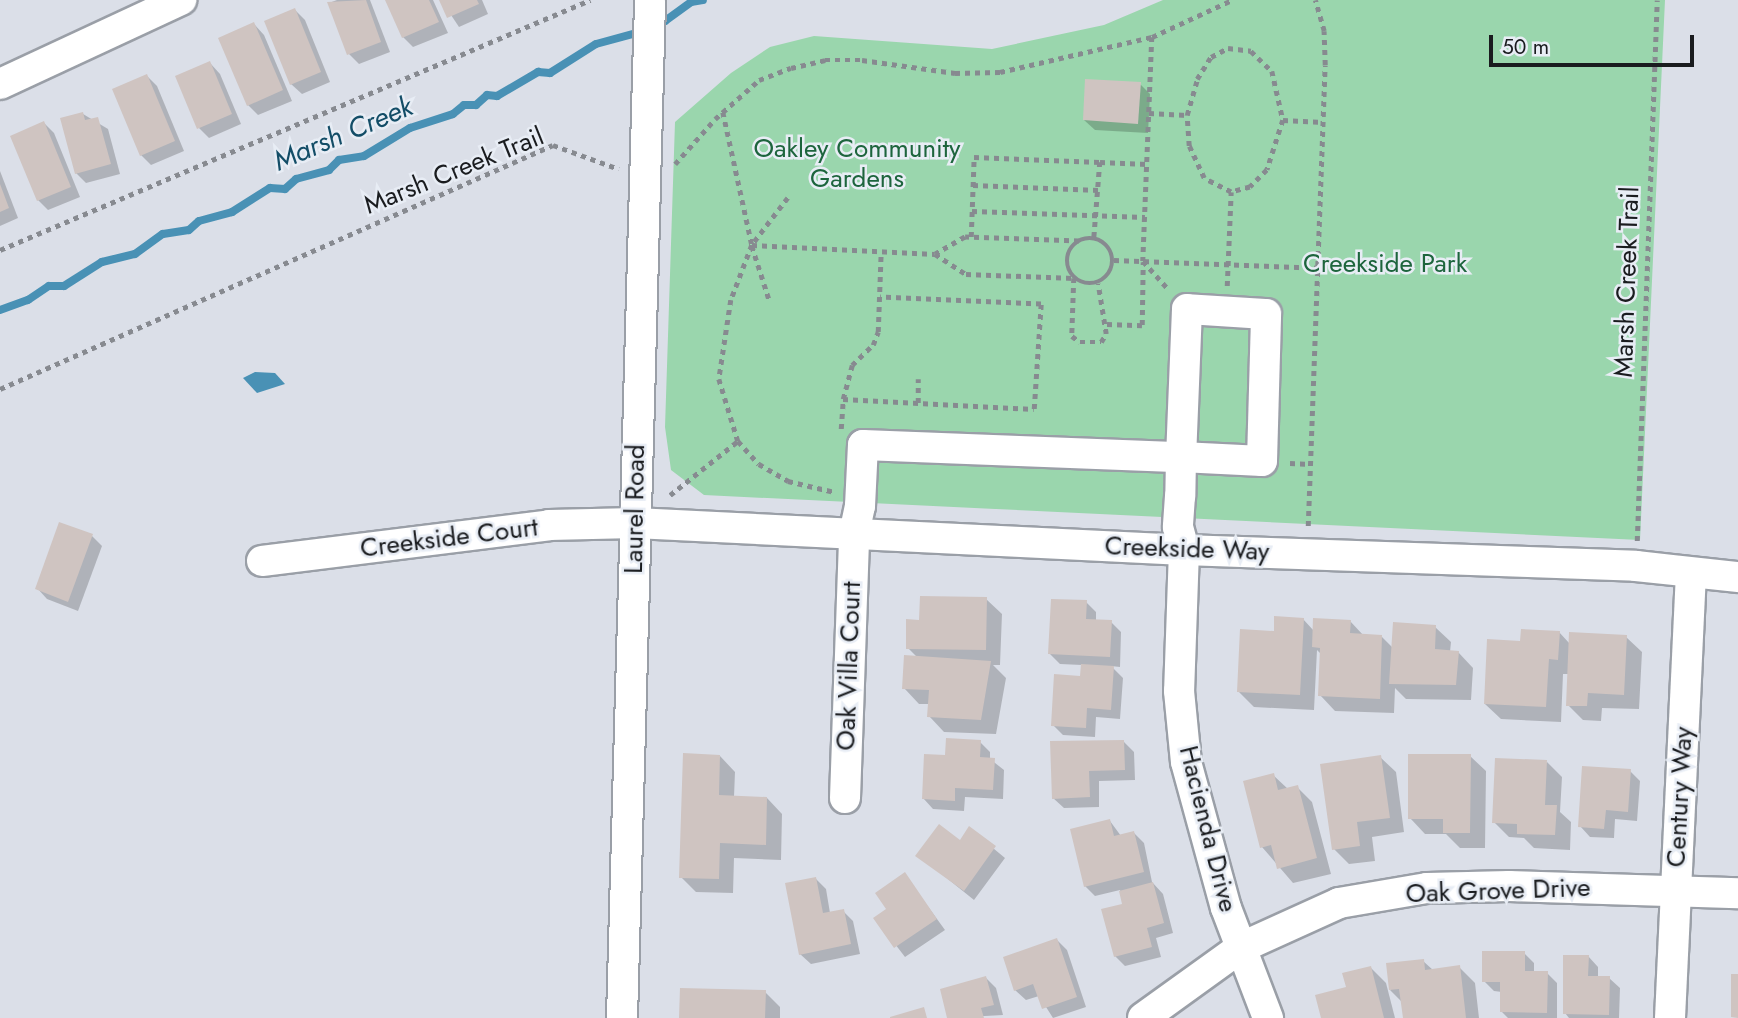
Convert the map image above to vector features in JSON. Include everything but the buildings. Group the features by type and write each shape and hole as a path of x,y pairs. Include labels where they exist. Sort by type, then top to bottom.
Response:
{"street":[{"path":"0,84 181,0"},
{"name":"Laurel Road","path":"622,1018 642,178 650,0"},
{"path":"1181,457 1262,461 1266,314 1187,309"},
{"name":"Hacienda Drive","path":"1187,309 1178,527 1184,550 1179,691 1186,762 1240,948 1268,1018"},
{"name":"Oak Villa Court","path":"845,797 844,534 860,506 863,445 1181,457"},
{"name":"Creekside Way","path":"635,523 1184,550 1636,566 1691,575 1738,577"},
{"name":"Creekside Court","path":"262,561 549,525 635,523"},
{"name":"Century Way","path":"1670,1018 1691,575"},
{"name":"Oak Grove Drive","path":"1143,1018 1240,948 1339,903 1427,888 1738,893"}],"path":[{"path":"0,250 590,0"},
{"path":"642,178 670,171 723,113 759,80 825,60 955,73 1000,72 1152,37 1232,0"},
{"path":"1307,554 1323,122 1324,31 1315,0"},
{"name":"Marsh Creek Trail","path":"1636,566 1657,0"},
{"path":"1107,324 1142,325 1152,37"},
{"path":"1228,48 1251,51 1272,71 1283,121 1267,170 1250,187 1231,192 1204,178 1189,146 1187,115 1197,79 1211,57 1228,48"},
{"path":"723,113 752,245 769,299"},
{"path":"1149,113 1187,115"},
{"path":"1283,121 1323,122"},
{"name":"Marsh Creek Trail","path":"0,389 553,145 642,178"},
{"path":"971,237 974,157 1147,164"},
{"path":"1094,238 1100,162"},
{"path":"973,185 1099,190"},
{"path":"1226,312 1231,192"},
{"path":"788,198 752,245 731,300 719,379 738,441 772,474 836,492 844,534"},
{"path":"972,211 1144,217"},
{"path":"752,245 935,254 971,237 1079,241 1094,238 1108,246 1114,260 1110,275 1098,284"},
{"path":"1079,241 1067,260 1074,278 1072,336 1080,342 1101,342 1107,324 1098,284"},
{"path":"843,399 852,365 873,345 878,332 881,253"},
{"path":"935,254 966,274 1074,278 1098,284"},
{"path":"1114,260 1318,268"},
{"path":"1143,261 1187,309"},
{"path":"880,297 1041,304 1034,395"},
{"path":"918,379 918,403"},
{"path":"635,523 738,441"}],"green space":[{"name":"Creekside Park","path":"1163,0 1665,0 1640,540 704,495 671,470 665,427 675,122 731,73 770,47 814,36 992,49 1104,25"}],"water":[{"path":"255,372 275,373 285,384 257,393 243,378"}],"waterway":[{"name":"Marsh Creek","path":"657,21 665,21 691,2 703,0"},
{"name":"Marsh Creek","path":"0,310 28,300 49,286 64,286 102,262 135,254 163,234 189,230 199,221 232,212 270,188 285,189 296,179 329,170 339,160 364,156 410,128 453,114 464,105 476,105 487,95 497,96 538,72 550,73 596,44 644,31"}],"park label":[{"name":"Oakley Community Gardens","path":"857,164"}]}
